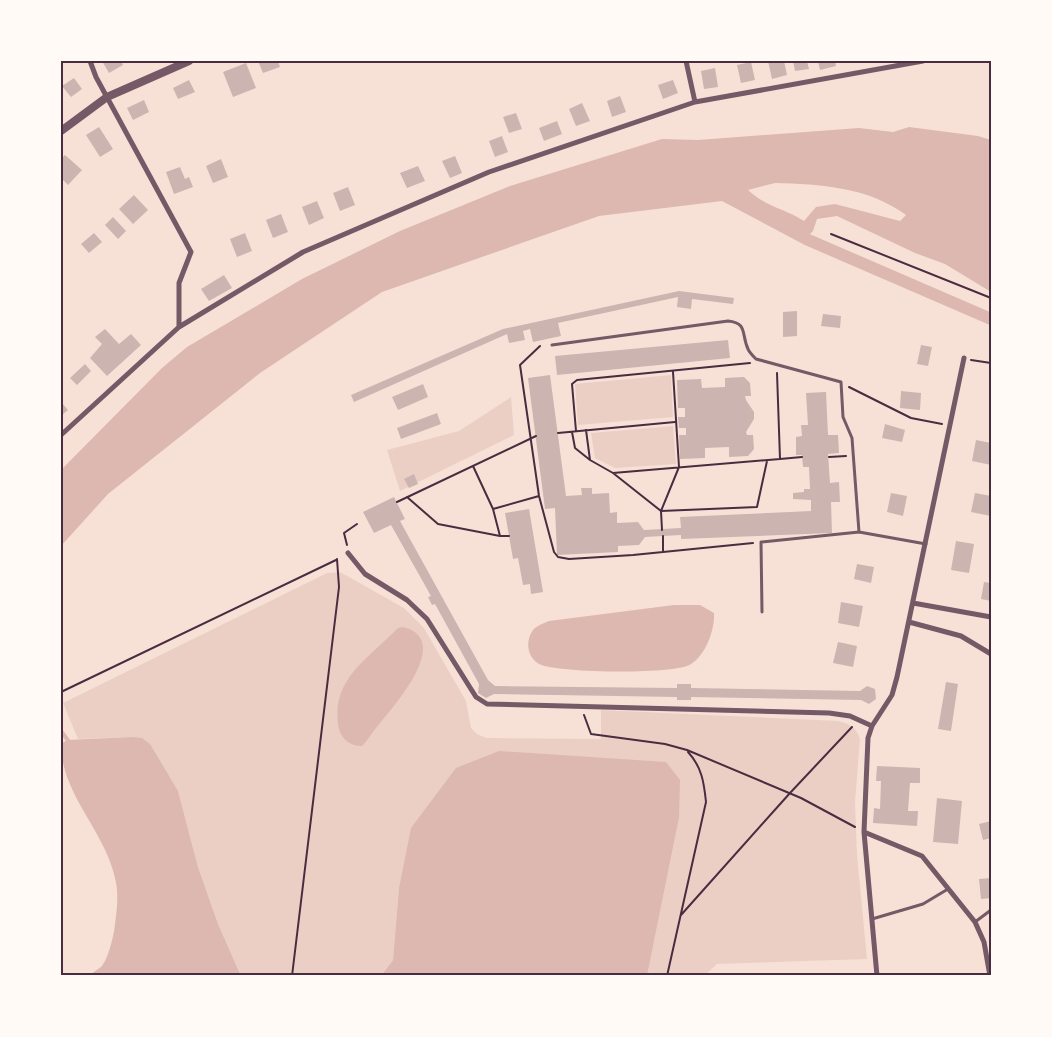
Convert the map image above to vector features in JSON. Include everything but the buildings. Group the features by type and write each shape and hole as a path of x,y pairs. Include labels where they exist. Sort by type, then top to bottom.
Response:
{"street":[{"path":"90,61 107,97 191,252 179,282 180,327"},
{"path":"61,131 107,97 189,61"},
{"path":"686,61 694,102"},
{"path":"61,435 180,327 303,252 488,172 694,102 923,61"},
{"path":"878,976 864,832 867,752 872,726 892,695 926,544 964,358"},
{"path":"348,552 365,574 407,600 427,619 476,697 487,704 829,712 859,720 872,726"},
{"path":"913,603 991,617"},
{"path":"909,622 961,636 991,654"},
{"path":"864,832 922,856 975,922 984,942 990,976"}],"lane":[{"path":"552,345 728,320 736,322 742,327 748,349 756,359 841,382 843,417 852,438 859,532"},
{"path":"762,612 761,542 859,532 926,544"},
{"path":"872,920 923,904 948,889"},
{"path":"975,922 991,910"}],"path":[{"path":"831,234 991,298"},
{"path":"540,346 520,365 539,496 554,552 558,557 568,559 761,542"},
{"path":"576,431 572,384 577,380 742,366 756,359"},
{"path":"981,361 991,363"},
{"path":"777,366 780,459"},
{"path":"662,530 661,511 679,467 673,372"},
{"path":"841,382 911,418 950,425"},
{"path":"558,433 676,422"},
{"path":"586,430 590,460"},
{"path":"572,432 575,448 590,460 613,472 661,511 757,507 767,461"},
{"path":"397,502 536,436"},
{"path":"829,457 854,455"},
{"path":"613,472 802,457"},
{"path":"473,466 493,509 500,536"},
{"path":"493,509 539,496"},
{"path":"407,497 438,524 509,536"},
{"path":"61,692 337,559 348,552 344,533 357,524"},
{"path":"662,536 663,551"},
{"path":"292,976 339,587 337,559"},
{"path":"582,706 587,729 591,734 666,744 687,750 790,793 864,832"},
{"path":"681,915 790,793 859,720"},
{"path":"667,976 706,802 704,780 699,766 687,750"}],"shaded area":[{"path":"909,127 978,136 991,140 991,292 945,264 915,253 837,216 817,219 813,231 801,243 722,201 599,216 382,292 260,373 108,494 61,546 61,470 162,368 187,347 302,279 400,231 510,186 662,139 698,140 859,128 893,132","holes":["775,183 826,186 860,193 876,198 906,215 900,221 835,204 816,207 804,221 768,204 748,190"]},
{"path":"671,375 673,417 578,425 575,384"},
{"path":"511,397 514,435 400,491 387,450 459,431"},
{"path":"673,426 676,464 615,468 595,458 591,433"},
{"path":"340,572 404,608 424,628 466,701 471,728 477,734 486,738 601,739 601,710 839,721 852,727 860,739 855,802 857,855 867,959 717,964 704,976 647,976 679,818 399,888 393,960 381,976 241,976 218,924 198,867 178,791 132,737 78,739 63,703 327,573"},
{"path":"674,605 700,605 714,613 711,634 705,648 696,660 681,668 641,671 591,671 550,667 535,661 528,648 530,634 533,630 549,621"},
{"path":"403,627 417,634 423,646 421,660 415,675 394,706 364,744 358,746 351,744 340,733 337,712 345,684 364,661 398,628"},
{"path":"142,738 150,744 178,791 198,867 218,924 241,976 88,976 104,964 112,941 117,907 117,889 110,861 75,796 68,779 63,762 61,744 67,740"},
{"path":"499,751 666,762 680,780 679,818 647,976 381,976 393,960 399,888 411,828 456,768"}],"waterway":[{"path":"806,239 991,319"},
{"path":"61,731 70,743"}]}
